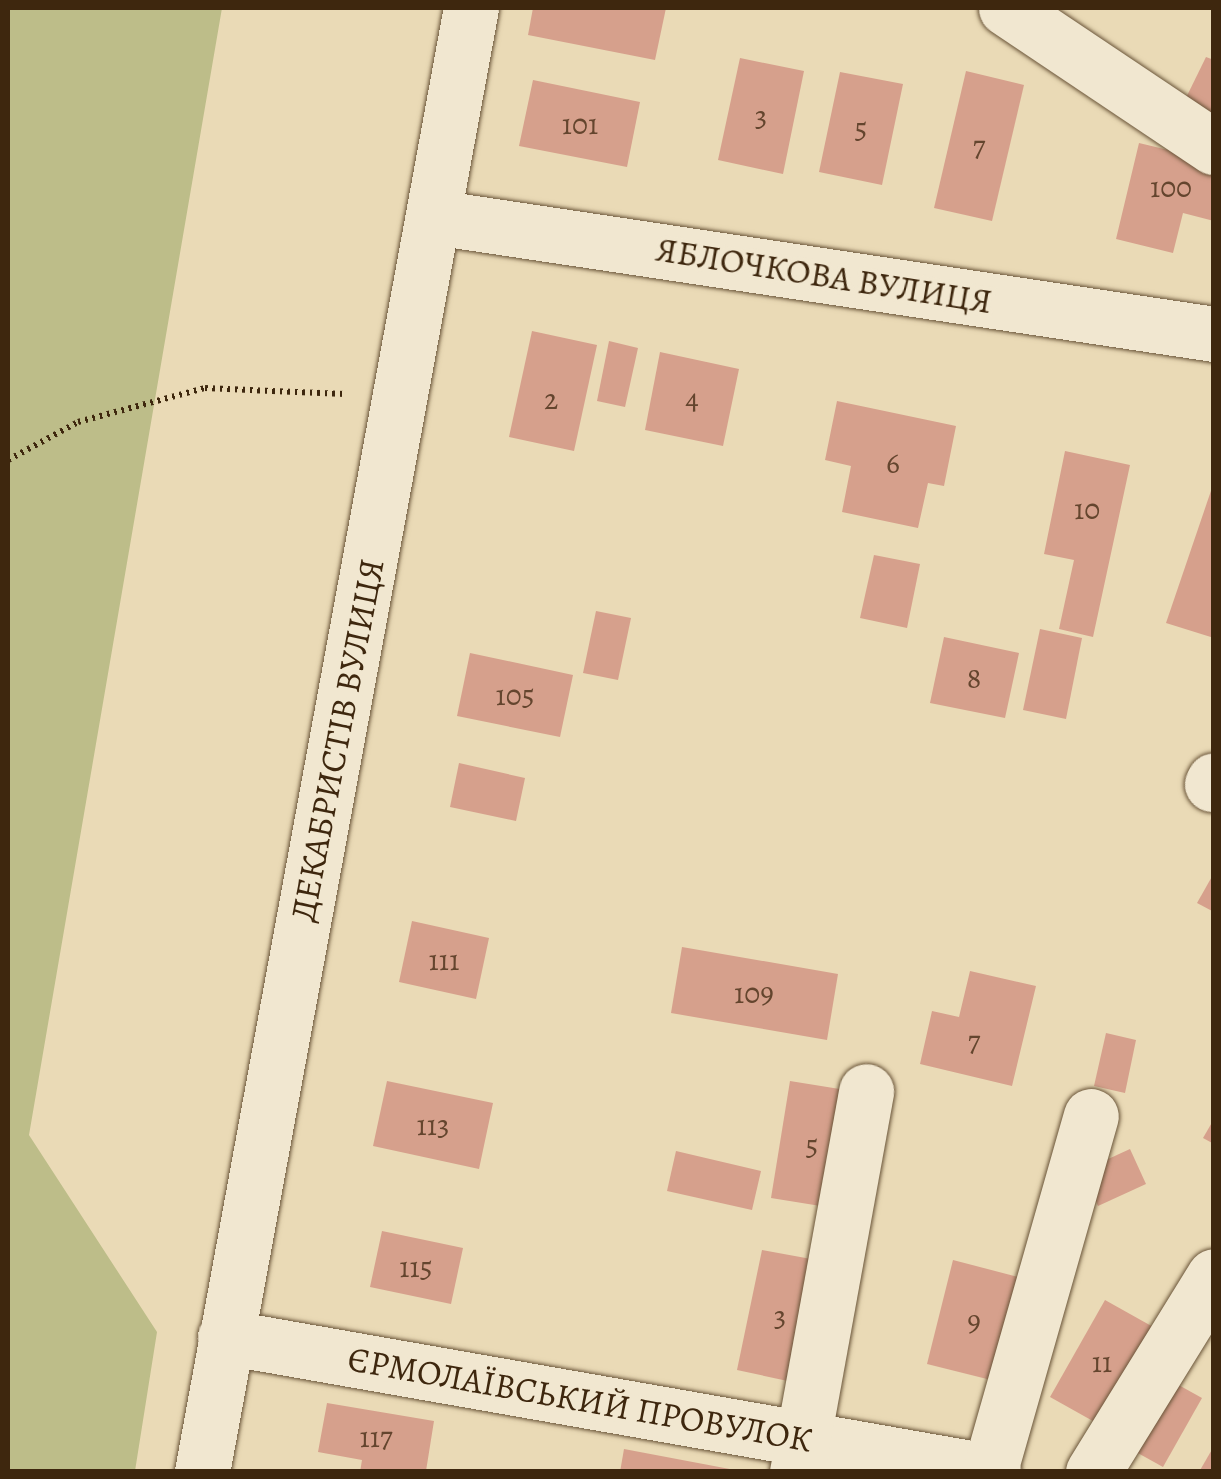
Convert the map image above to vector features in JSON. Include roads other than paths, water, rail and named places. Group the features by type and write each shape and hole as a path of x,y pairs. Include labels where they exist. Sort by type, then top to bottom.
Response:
{"street":[{"name":"ДЕКАБРИСТІВ ВУЛИЦЯ","path":"202,1472 470,8"},
{"path":"1006,8 1214,146"},
{"name":"ЯБЛОЧКОВА ВУЛИЦЯ","path":"434,216 1214,334"},
{"path":"800,1454 866,1091"},
{"path":"991,1470 1091,1116"},
{"path":"1093,1472 1214,1276"},
{"name":"ЄРМОЛАЇВСЬКИЙ ПРОВУЛОК","path":"226,1338 800,1454 991,1470"}]}
